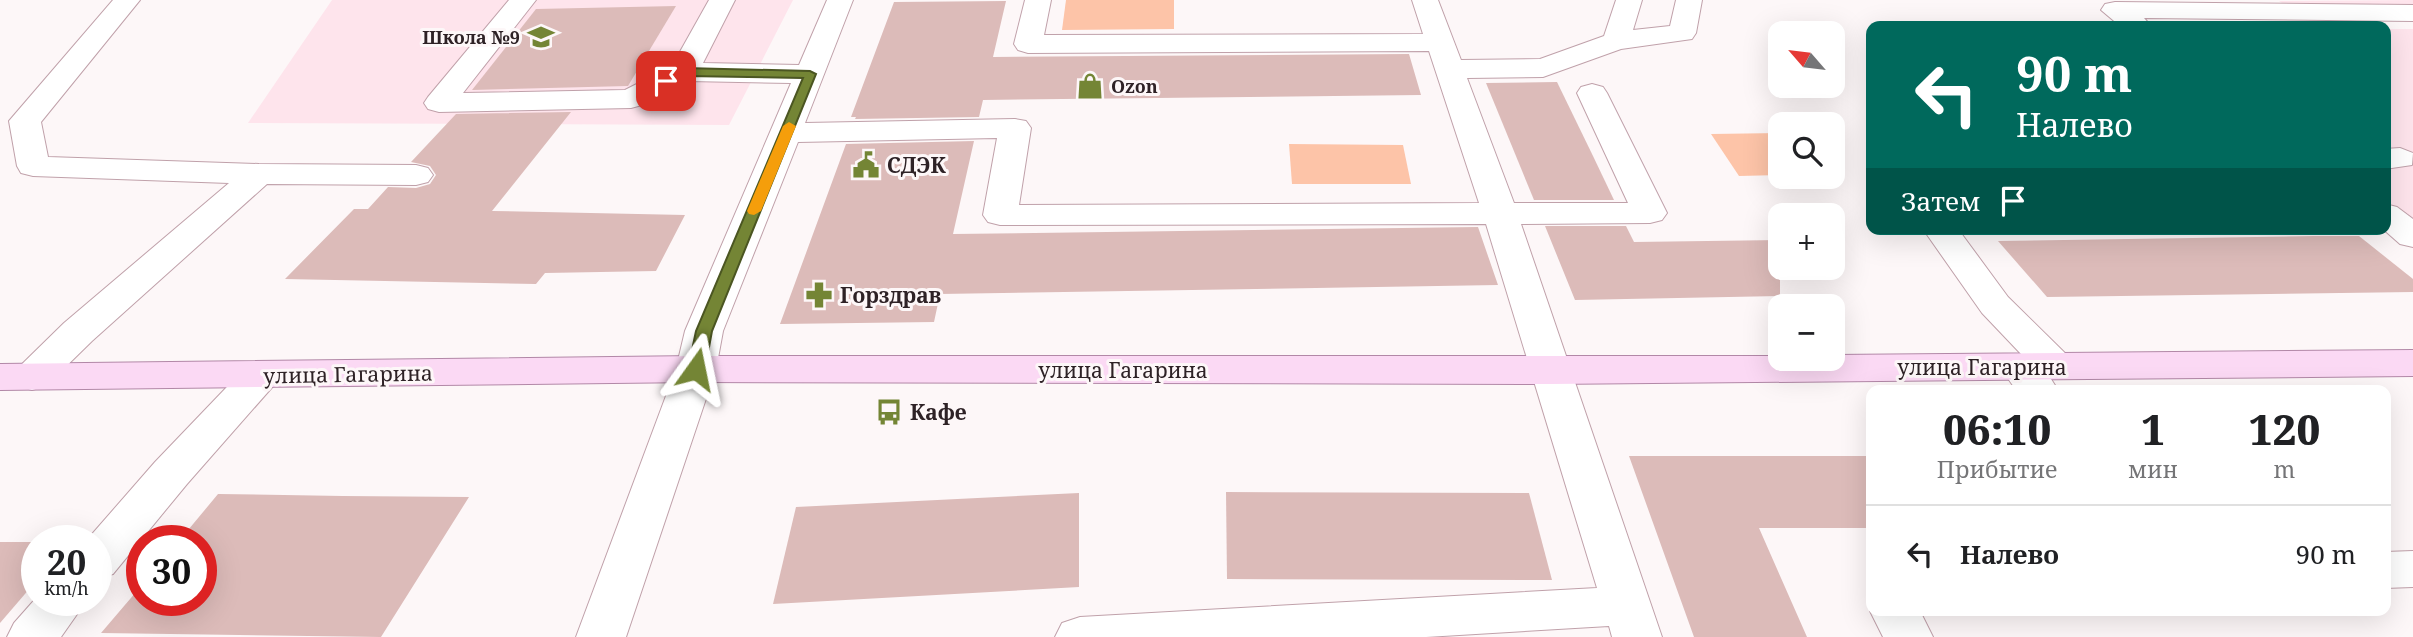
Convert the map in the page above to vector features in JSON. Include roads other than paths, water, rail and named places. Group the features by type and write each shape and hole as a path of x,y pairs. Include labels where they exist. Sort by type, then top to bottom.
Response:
{"main road":[{"name":"улица Гагарина","path":"16,377 696,369 2038,375 2413,363"}],"street":[{"path":"127,0 26,121 33,166 259,174 416,175"},
{"path":"523,0 439,103 631,99 684,72 810,74"},
{"path":"684,72 722,0"},
{"path":"601,637 696,369 704,331 840,0"},
{"path":"1038,0 1028,44 1445,56 1543,68 1616,41 1682,33 1689,0"},
{"path":"1080,637 1631,621 1500,213 1425,0"},
{"path":"1616,41 1629,0"},
{"path":"2108,5 2413,13"},
{"path":"2108,5 2130,21"},
{"path":"786,133 1015,128 1000,215 1650,213 1592,93"},
{"path":"16,377 78,332 259,174"},
{"path":"2391,219 2413,236"},
{"path":"1944,235 1995,305 2038,375"},
{"path":"112,542 261,375"},
{"path":"2391,570 2413,569"},
{"path":"32,637 50,616"},
{"path":"1898,616 1908,637"}],"place":[{"name":"Школа №9","path":"541,37"},
{"name":"Ozon","path":"1090,86"},
{"name":"СДЭК","path":"866,165"},
{"name":"Горздрав","path":"819,295"},
{"name":"Кафе","path":"889,412"}]}
